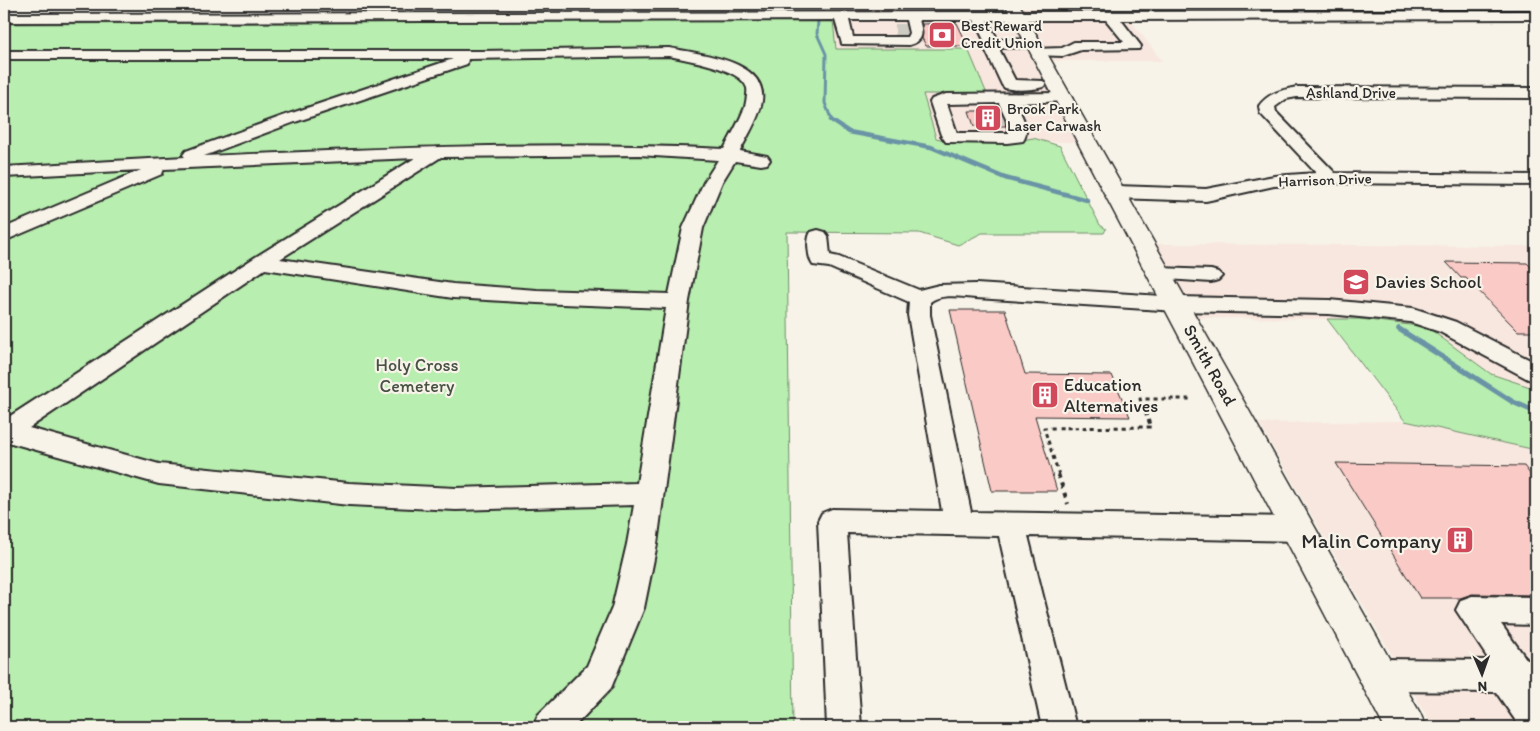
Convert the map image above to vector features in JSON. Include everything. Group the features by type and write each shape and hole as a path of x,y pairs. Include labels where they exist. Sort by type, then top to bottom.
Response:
{"main road":[{"name":"Smith Road","path":"1015,10 1116,192 1406,727"}],"street":[{"path":"76,18 98,4"},
{"path":"492,11 502,12 506,4"},
{"path":"698,4 697,6 794,9 844,27 907,25 947,10 1015,10 1088,16 1536,15"},
{"path":"844,27 847,41 910,41 914,39 907,25 860,4"},
{"path":"62,18 82,6"},
{"path":"4,18 794,9"},
{"path":"671,41 678,10"},
{"path":"980,10 994,46 993,51 1010,85 1060,91"},
{"path":"1067,37 1096,27 1088,16"},
{"path":"1067,37 1134,46 1109,16"},
{"path":"844,27 907,25"},
{"path":"993,44 1035,45 1064,52 1075,48 1067,37"},
{"path":"4,55 480,55 671,41 736,70 750,79 755,89 753,106 693,228 678,301 642,544 628,608 599,677 550,727"},
{"path":"4,235 173,163 289,119 480,55"},
{"path":"995,116 1060,91"},
{"name":"Ashland Drive","path":"1330,178 1268,113 1267,106 1272,100 1282,95 1297,92 1536,94"},
{"path":"4,172 438,152 639,150 730,155 761,160"},
{"path":"4,432 261,262 438,152"},
{"name":"Harrison Drive","path":"1116,192 1206,195 1274,181 1330,178 1536,180"},
{"path":"818,236 820,261 832,261 921,298"},
{"path":"261,262 382,283 456,291 552,297 678,301"},
{"path":"1160,274 1211,276"},
{"path":"958,524 919,315 918,306 921,298 931,292 950,290 1177,304 1329,307 1413,315 1448,327 1536,373"},
{"path":"4,432 62,446 159,474 349,494 456,499 649,494"},
{"path":"844,727 832,521 1299,529"},
{"path":"1011,524 1059,727"},
{"path":"1533,727 1536,722 1520,676 1472,610 1536,611"},
{"path":"1378,675 1520,676"}],"path":[{"path":"1074,525 1044,428 1151,427 1140,398 1190,399"}],"shaded area":[{"path":"658,4 1000,4 1003,9 995,13 654,15"},
{"path":"1016,4 1087,4 1097,17 1128,17 1162,61 1040,61 1083,142 954,142 936,138 923,94 968,49 836,49 832,18 1023,17"},
{"name":"Davies School","path":"1154,244 1536,246 1536,389 1491,374 1427,327 1360,319 1196,318"},
{"path":"1405,421 1536,450 1536,727 1433,727 1259,423"}],"green space":[{"name":"Holy Cross Cemetery","path":"833,21 836,49 968,49 987,94 923,94 936,138 954,142 1033,138 1060,146 1100,225 1106,229 1104,233 982,233 958,245 919,233 787,232 793,727 4,727 4,24"},
{"path":"1327,319 1360,319 1427,327 1491,374 1536,389 1536,450 1405,421"}],"building":[{"name":"Best Reward Credit Union","path":"957,23 968,46 926,46 922,38 922,24"},
{"name":"Brook Park Laser Carwash","path":"969,111 1001,111 1006,126 974,126"},
{"path":"1446,262 1527,263 1536,272 1536,331 1518,331 1466,278 1461,278"},
{"name":"Education Alternatives","path":"950,310 1005,310 1025,374 1112,375 1130,417 1035,416 1057,491 992,491"},
{"name":"Malin Company","path":"1336,463 1524,466 1536,482 1536,595 1472,594 1460,598 1420,598"}],"waterway":[{"path":"823,10 832,4"},
{"path":"818,21 817,34 826,54 825,103 832,121"},
{"path":"832,121 849,132 931,147 1005,178 1087,200"},
{"path":"1399,329 1513,402 1536,412"}],"tunnel":[{"path":"895,31 906,31"},
{"path":"995,111 999,121"},
{"path":"998,120 1001,126"}],"place":[{"name":"Best Reward Credit Union","path":"942,35"},
{"name":"Brook Park Laser Carwash","path":"988,118"},
{"name":"Davies School","path":"1356,282"},
{"name":"Education Alternatives","path":"1045,395"},
{"name":"Malin Company","path":"1460,540"}]}
